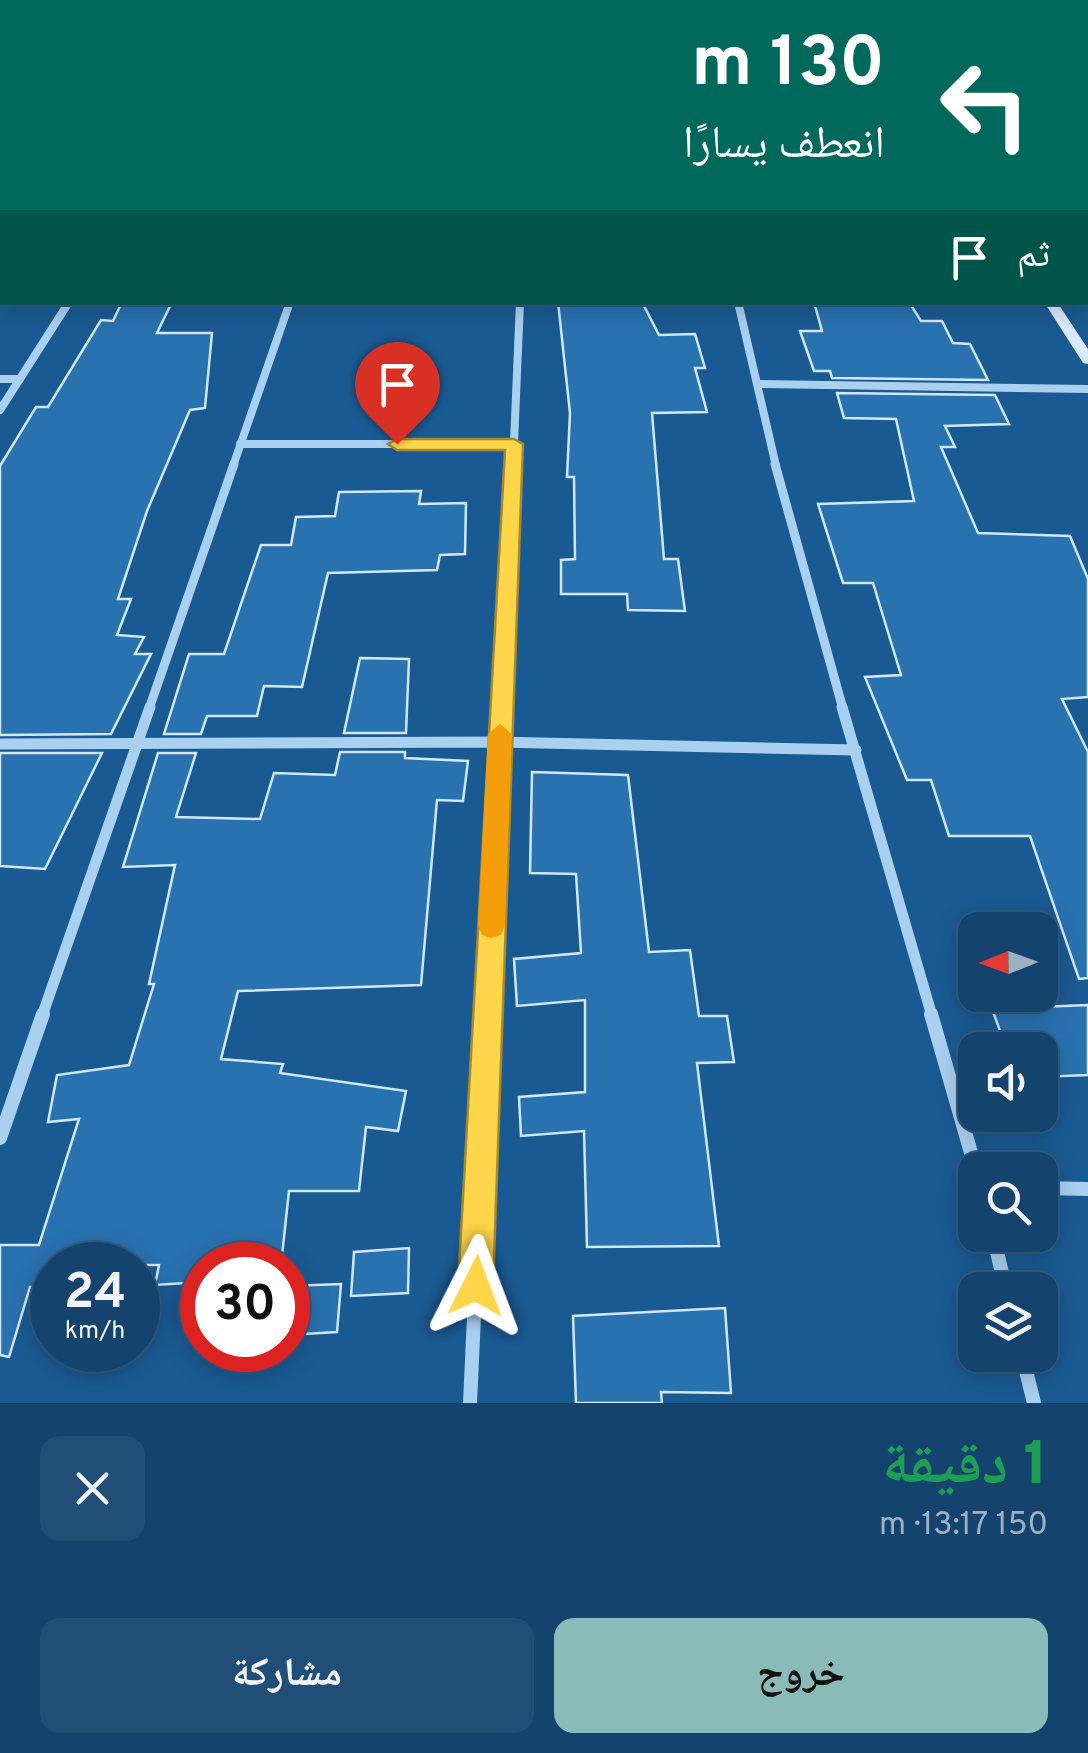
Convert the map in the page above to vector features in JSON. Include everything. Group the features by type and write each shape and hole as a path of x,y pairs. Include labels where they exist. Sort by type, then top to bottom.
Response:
{"main road":[{"path":"1052,305 1087,357"}],"street":[{"path":"0,410 68,305"},
{"path":"0,1138 289,305"},
{"path":"470,1403 520,305"},
{"path":"739,305 788,524 971,1152"},
{"path":"0,379 20,379"},
{"path":"758,384 1088,389"},
{"path":"240,444 514,444"},
{"path":"0,744 500,742 856,750"},
{"path":"1058,1188 1088,1189"},
{"path":"1026,1372 1034,1403"}],"building":[{"path":"121,305 171,305 157,333 212,333 205,408 190,410 147,511 118,599 131,599 117,635 144,637 135,654 151,654 111,734 0,735 0,466 36,407 48,407 101,320 113,321"},
{"path":"558,305 644,305 659,335 695,334 705,368 695,368 707,412 652,413 664,559 678,559 685,611 628,610 627,594 561,594 561,560 575,559 574,477 567,477 570,413"},
{"path":"815,305 911,305 921,321 942,321 953,343 970,344 988,380 832,378 830,371 814,371 800,331 822,331"},
{"path":"837,393 995,395 1009,424 945,426 955,447 941,447 978,533 1070,536 1088,579 1088,697 1062,699 1088,752 1088,978 1079,979 1030,836 949,836 931,780 907,780 865,677 901,675 873,583 843,583 818,504 914,501 896,419 844,418"},
{"path":"421,491 419,504 466,503 465,554 440,555 437,570 328,573 302,687 264,686 257,716 207,716 201,734 164,734 189,654 224,654 261,545 291,545 296,517 335,516 339,492"},
{"path":"360,658 409,659 406,733 344,733"},
{"path":"340,752 405,752 405,758 468,761 463,801 437,800 421,985 238,991 221,1059 283,1064 280,1073 406,1091 398,1131 366,1127 359,1191 289,1191 283,1242 180,1242 180,1283 160,1285 160,1242 40,1242 79,1119 48,1122 57,1075 129,1065 154,984 149,984 175,865 123,867 158,753 196,753 176,817 260,819 274,773 335,775"},
{"path":"0,753 102,753 45,869 0,866"},
{"path":"532,772 628,775 649,952 690,950 699,1016 727,1016 734,1062 697,1063 719,1246 587,1247 584,1131 521,1136 519,1097 585,1092 585,1000 517,1006 514,959 581,953 576,874 530,873"},
{"path":"1088,1005 1088,1075 1058,1076 1058,1032 1000,1032 993,1012 1058,1012 1058,1006"},
{"path":"0,1245 30,1245 30,1287 9,1357 0,1355"},
{"path":"409,1248 408,1293 351,1296 354,1252"},
{"path":"341,1284 337,1332 310,1334 310,1285"},
{"path":"725,1308 731,1393 661,1392 662,1403 576,1403 573,1316"}],"slow traffic":[{"path":"491,926 500,734"}],"route":[{"path":"397,444 514,444 476,1286"}]}
